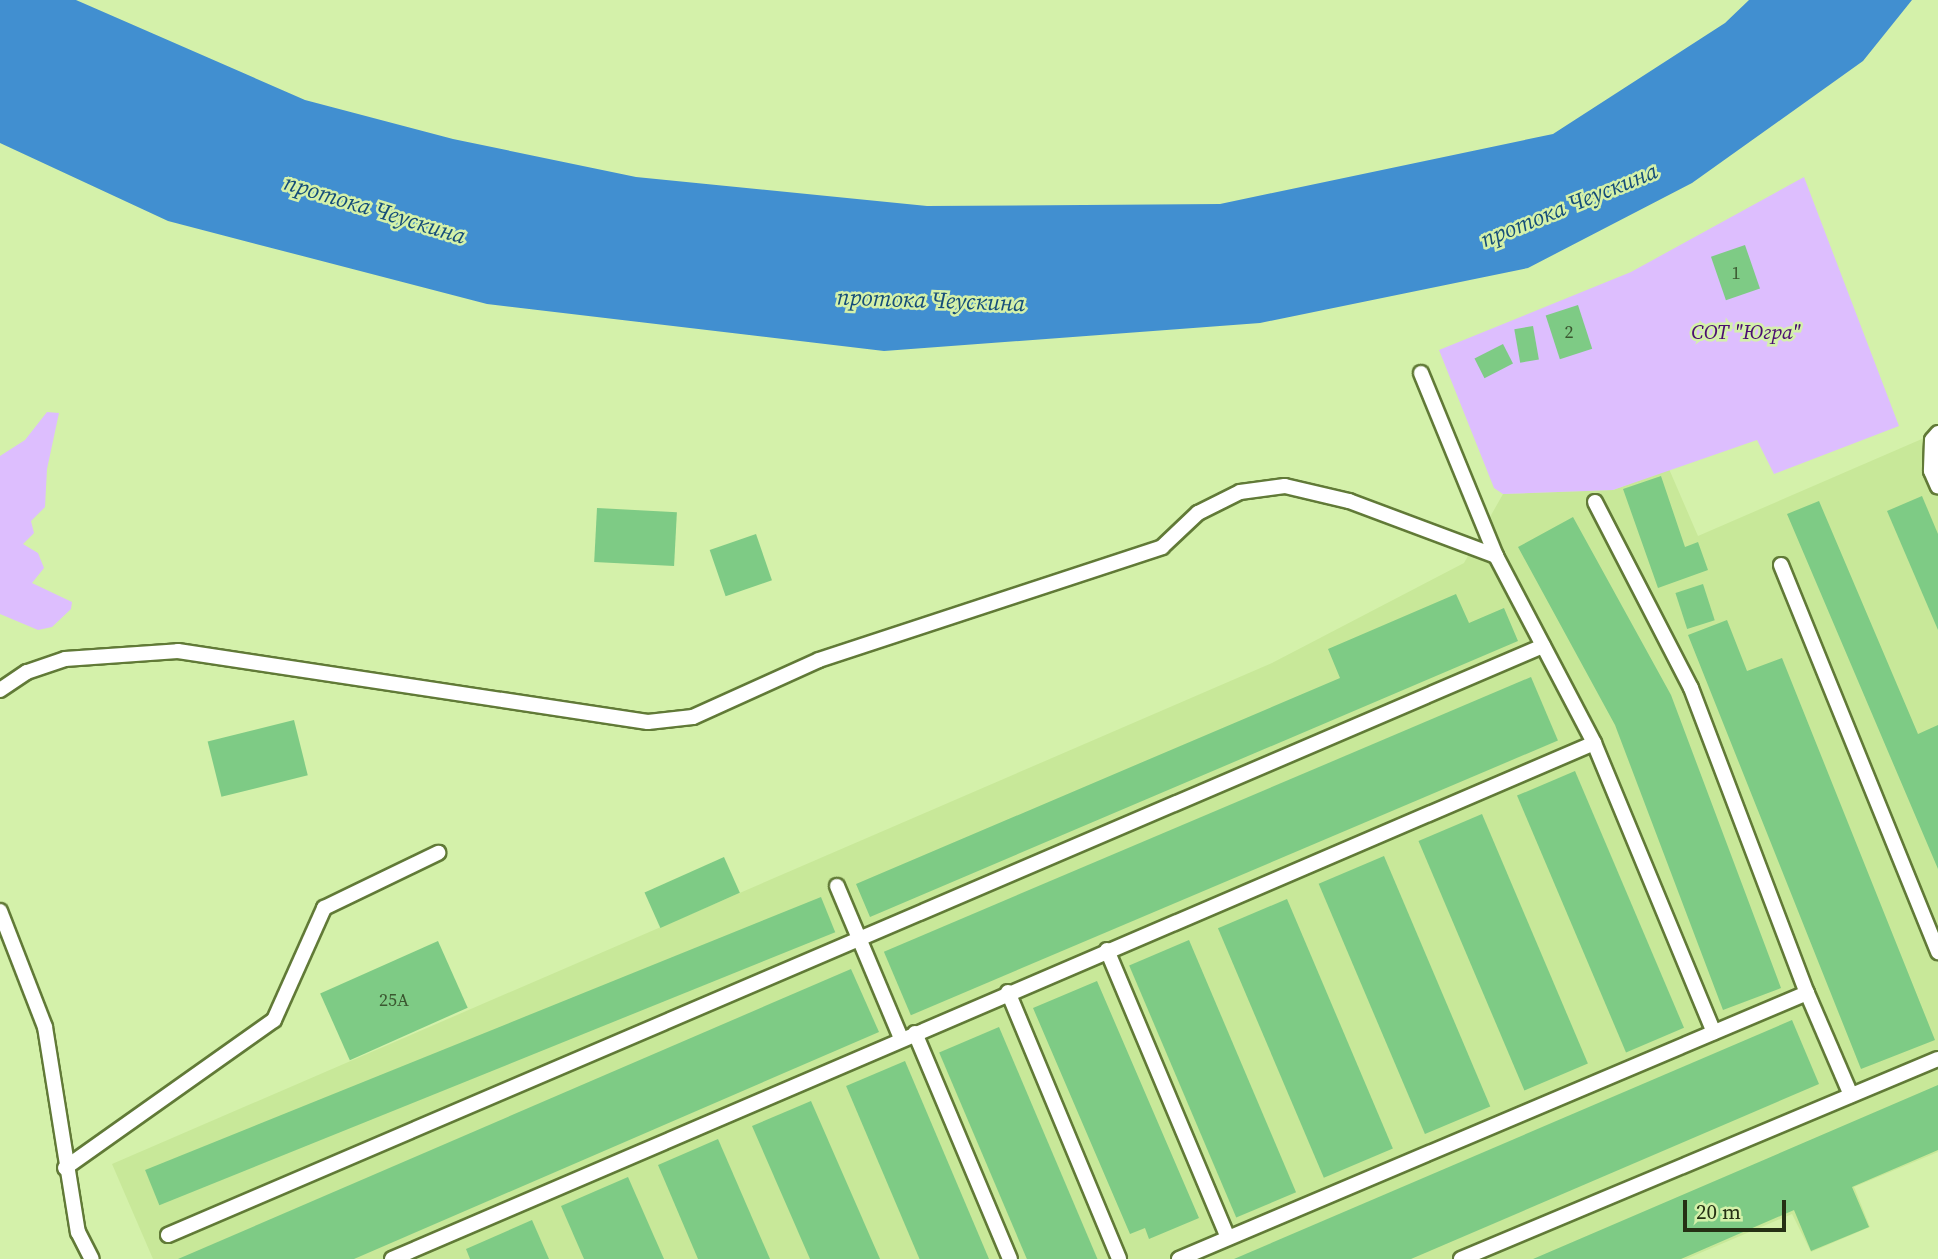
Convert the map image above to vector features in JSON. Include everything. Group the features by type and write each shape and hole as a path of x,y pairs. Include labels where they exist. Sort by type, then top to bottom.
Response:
{"lane":[{"path":"1421,373 1496,556 1594,743 1714,1032"},
{"path":"1938,433 1932,440 1931,471 1938,487"},
{"path":"0,690 27,672 65,659 178,651 648,722 693,718 819,660 1162,547 1198,513 1240,492 1285,486 1349,501 1496,556"},
{"path":"1595,502 1691,688 1807,993 1852,1095"},
{"path":"1781,565 1938,952"},
{"path":"168,1235 1543,646"},
{"path":"392,1259 1008,992 1594,743"},
{"path":"65,1168 274,1020 324,908 438,853"},
{"path":"837,887 901,1038"},
{"path":"0,911 45,1027 65,1168 78,1231 92,1259"},
{"path":"1107,950 1228,1238"},
{"path":"1008,992 1119,1259"},
{"path":"1179,1259 1807,993"},
{"path":"915,1032 1010,1259"},
{"path":"1461,1259 1938,1059"}],"shaded area":[{"path":"1938,432 1938,1152 1854,1187 1870,1227 1811,1252 1792,1214 1686,1259 153,1259 112,1164 1272,663 1464,563 1503,494 1613,490 1669,469 1698,536"}],"green space":[{"name":"СОТ \"Югра\"","path":"1804,177 1899,426 1774,474 1757,440 1613,490 1503,494 1494,488 1439,350 1631,272"},
{"path":"47,412 59,413 47,469 45,507 31,521 34,533 23,544 38,553 44,568 32,583 72,602 71,609 52,627 38,630 0,614 0,456 25,440"}],"water":[{"name":"протока Чеускина","path":"0,0 76,0 305,100 453,139 636,177 927,206 1220,204 1553,134 1725,23 1749,0 1912,0 1863,61 1692,183 1528,268 1260,323 884,351 487,304 168,221 0,143"}],"building":[{"path":"1745,245 1760,288 1726,300 1711,257"},
{"path":"1578,305 1592,349 1560,359 1546,316"},
{"path":"1533,326 1539,359 1520,363 1514,329"},
{"path":"1503,344 1513,364 1484,378 1474,359"},
{"path":"1661,476 1685,547 1698,542 1708,570 1658,588 1623,489"},
{"path":"1922,496 1938,534 1938,630 1887,511"},
{"path":"1819,501 1918,734 1938,725 1938,869 1787,514"},
{"path":"597,508 677,512 674,566 594,562"},
{"path":"1573,517 1671,695 1781,988 1723,1010 1615,725 1518,547"},
{"path":"756,534 772,580 726,596 710,550"},
{"path":"1703,584 1715,620 1687,629 1675,593"},
{"path":"1456,594 1469,623 1504,608 1518,641 870,917 856,884 1340,678 1328,649"},
{"path":"1727,620 1747,671 1782,658 1935,1040 1861,1069 1688,635"},
{"path":"1531,677 1558,741 911,1015 884,952"},
{"path":"294,720 308,775 221,797 208,742"},
{"path":"1575,771 1684,1028 1626,1052 1517,796"},
{"path":"1482,814 1588,1063 1524,1090 1418,841"},
{"path":"1384,856 1490,1106 1425,1134 1319,884"},
{"path":"724,857 740,893 660,928 645,892"},
{"path":"821,897 835,932 159,1205 145,1170"},
{"path":"1287,899 1393,1148 1324,1178 1218,928"},
{"path":"1189,940 1296,1192 1236,1218 1129,965"},
{"path":"438,941 468,1008 350,1060 320,993"},
{"path":"851,969 879,1032 354,1259 178,1259"},
{"path":"1097,981 1199,1218 1149,1239 1145,1228 1130,1234 1033,1008"},
{"path":"1792,1020 1819,1084 1411,1259 1234,1259"},
{"path":"999,1027 1097,1259 1027,1259 939,1052"},
{"path":"905,1061 989,1259 920,1259 846,1086"},
{"path":"1938,1085 1938,1150 1852,1187 1869,1227 1811,1251 1794,1210 1681,1259 1533,1259"},
{"path":"811,1101 880,1259 810,1259 752,1126"},
{"path":"718,1139 770,1259 698,1259 658,1165"},
{"path":"628,1177 664,1259 584,1259 561,1206"},
{"path":"532,1220 549,1259 470,1259 466,1249"}]}
